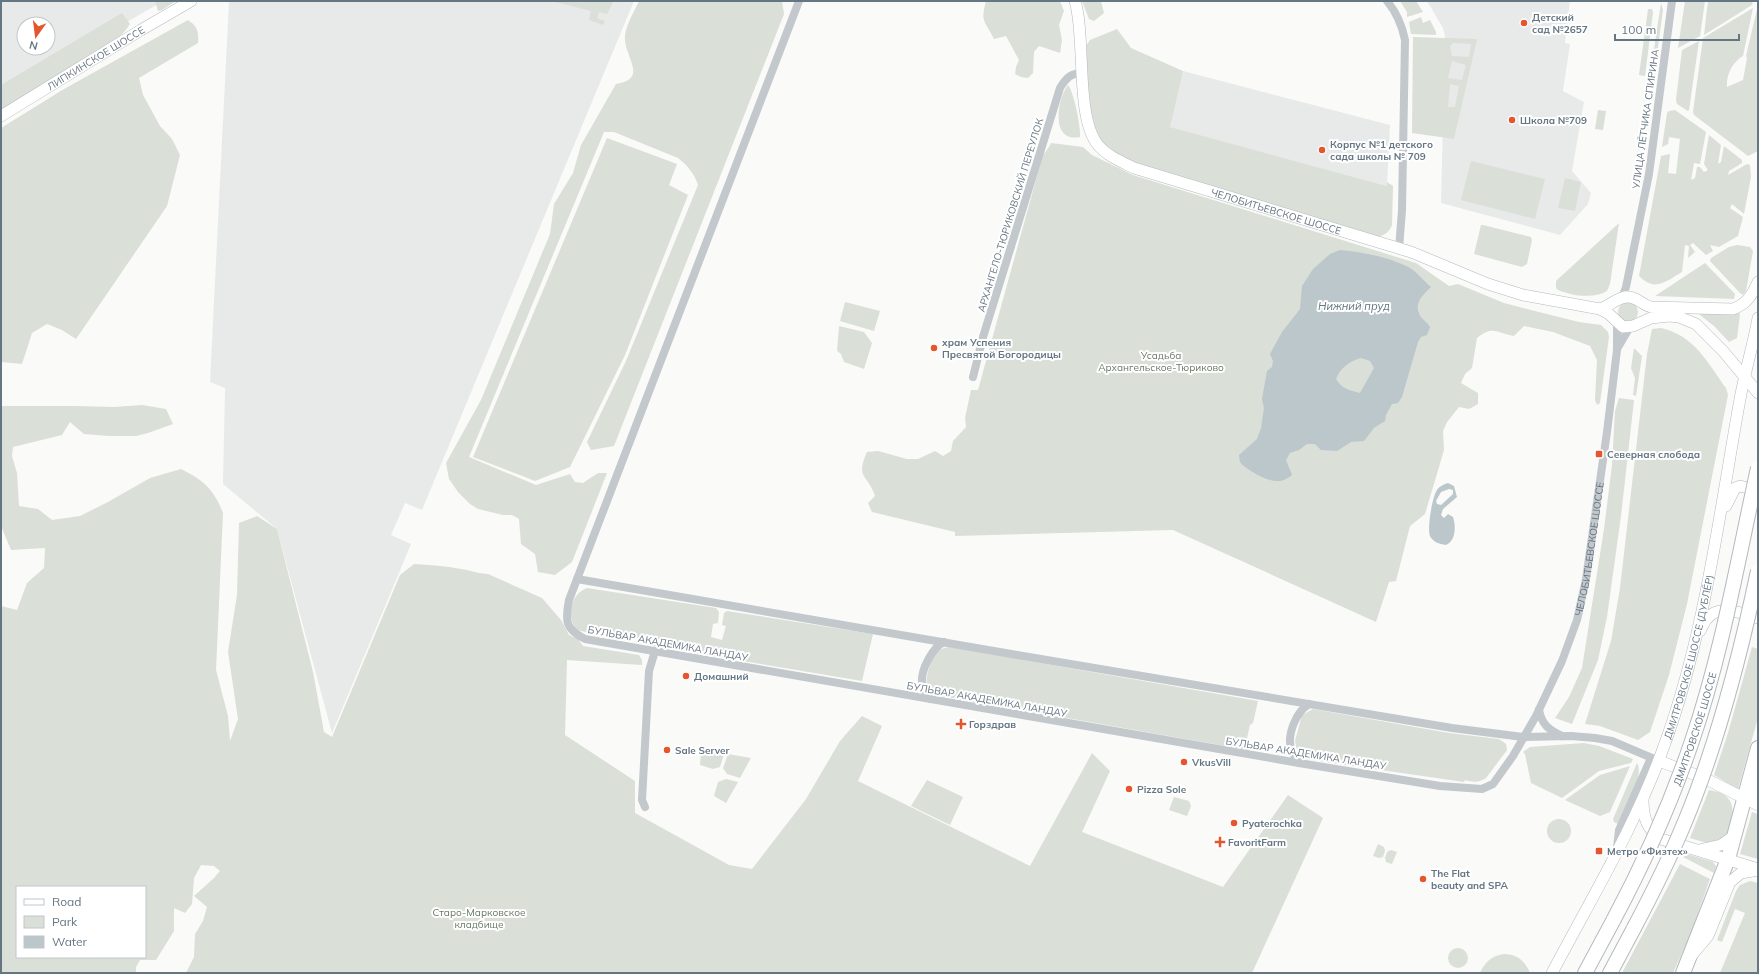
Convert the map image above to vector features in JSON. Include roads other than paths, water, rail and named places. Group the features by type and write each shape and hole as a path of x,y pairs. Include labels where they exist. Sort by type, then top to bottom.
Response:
{"highway":[{"name":"ДМИТРОВСКОЕ ШОССЕ","path":"1585,973 1656,836 1676,789 1693,740 1713,668 1758,468"},
{"path":"1610,973 1655,888 1684,824 1718,729 1736,666 1758,571"},
{"path":"1683,973 1728,860 1734,836 1751,799 1753,769 1758,748"}],"street":[{"name":"ЛИПКИНСКОЕ ШОССЕ","path":"1,116 191,1"},
{"name":"БУЛЬВАР АКАДЕМИКА ЛАНДАУ","path":"799,1 577,579 567,611 567,621 572,631 586,639 1299,763 1440,786 1482,789 1493,784 1523,737"},
{"name":"ЧЕЛОБИТЬЕВСКОЕ ШОССЕ","path":"1075,1 1086,110 1093,137 1103,150 1116,159 1134,168 1411,252 1488,284 1523,295 1600,309 1623,327 1633,326"},
{"path":"1387,1 1401,22 1405,40 1402,217 1399,249"},
{"name":"УЛИЦА ЛЁТЧИКА СПИРИНА","path":"1619,300 1626,287 1649,174 1672,1"},
{"name":"АРХАНГЕЛО-ТЮРИКОВСКИЙ ПЕРЕУЛОК","path":"973,377 985,330 1060,88 1064,80 1073,73 1082,73"},
{"path":"1600,309 1619,300 1637,300 1651,306 1733,309 1746,302 1758,282"},
{"path":"1626,287 1637,300"},
{"name":"ЧЕЛОБИТЬЕВСКОЕ ШОССЕ","path":"1523,737 1539,710 1562,661 1582,603 1607,432 1617,350 1616,321 1613,311 1619,300"},
{"name":"ЧЕЛОБИТЬЕВСКОЕ ШОССЕ","path":"1617,350 1633,326 1641,320 1643,315 1637,300"},
{"path":"1633,326 1651,318 1669,316 1679,317 1696,324 1710,336 1757,390"},
{"name":"ДМИТРОВСКОЕ ШОССЕ (ДУБЛЁР)","path":"1552,973 1617,852 1643,798 1655,759 1680,699 1694,643 1719,526 1745,377 1758,318"},
{"path":"1719,526 1735,488 1740,486 1758,490"},
{"path":"577,579 1016,655 1452,728 1523,737 1583,736 1612,741 1704,778 1751,799 1758,805"},
{"path":"1694,643 1706,619 1717,611 1723,609 1752,615 1758,618"},
{"path":"930,699 923,687 923,673 932,651 939,644 944,642"},
{"path":"645,807 642,800 649,671 655,651"},
{"path":"1299,763 1291,750 1290,743 1297,715 1309,704"},
{"path":"1539,710 1545,727 1562,737"},
{"path":"1617,852 1619,830 1655,759"},
{"path":"1643,798 1644,817 1652,833 1662,839 1758,869"},
{"path":"1696,850 1721,845 1734,836"},
{"path":"1690,957 1708,936 1730,882 1741,873 1758,869"}],"water":[{"name":"Нижний пруд","path":"1340,250 1358,252 1385,258 1413,270 1431,287 1418,304 1421,317 1430,327 1427,335 1421,337 1418,342 1402,397 1398,403 1392,404 1386,415 1385,421 1374,428 1364,441 1351,442 1337,451 1321,450 1315,444 1307,444 1299,450 1290,453 1286,460 1292,475 1287,479 1273,481 1257,474 1243,465 1240,462 1239,455 1257,439 1261,428 1264,408 1262,399 1267,371 1272,367 1273,361 1270,354 1282,332 1300,309 1302,286 1313,269 1330,254","holes":["1361,358 1370,361 1374,368 1360,393 1343,387 1336,379 1343,368 1353,361"]},
{"path":"1448,483 1454,486 1457,497 1443,509 1441,515 1444,518 1448,514 1453,517 1454,521 1455,529 1452,540 1446,545 1433,540 1430,536 1429,527 1434,496 1439,487","holes":["1449,489 1453,490 1453,494 1441,505 1437,504 1436,501 1441,492"]}],"place":[{"name":"Детский сад №2657","path":"1524,23"},
{"name":"Школа №709","path":"1512,120"},
{"name":"Корпус №1 детского сада школы № 709","path":"1322,150"},
{"name":"храм Успения Пресвятой Богородицы","path":"934,348"},
{"name":"Северная слобода","path":"1599,454"},
{"name":"Домашний","path":"686,676"},
{"name":"Горздрав","path":"961,724"},
{"name":"Sale Server","path":"667,750"},
{"name":"VkusVill","path":"1184,762"},
{"name":"Pizza Sole","path":"1129,789"},
{"name":"Pyaterochka","path":"1234,823"},
{"name":"FavoritFarm","path":"1220,842"},
{"name":"Метро «Физтех»","path":"1599,851"},
{"name":"The Flat beauty and SPA","path":"1423,879"}],"park label":[{"name":"Усадьба Архангельское-Тюриково","path":"1161,360"},
{"name":"Старо-Марковское кладбище","path":"479,918"}]}
